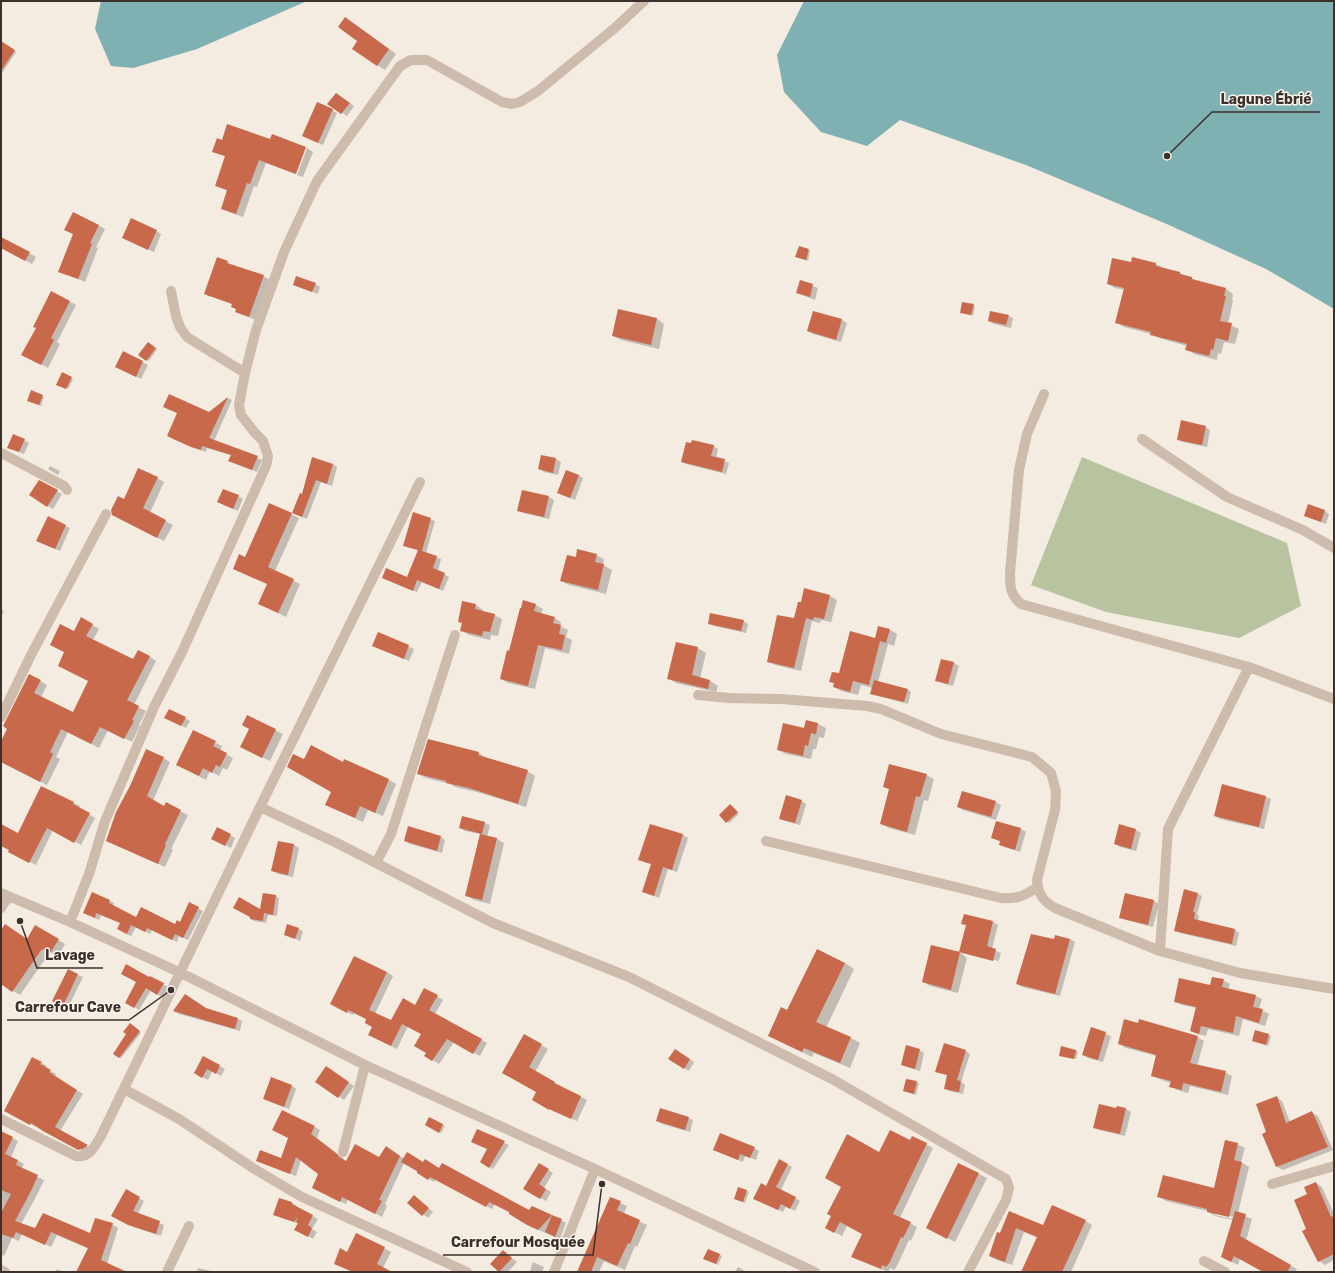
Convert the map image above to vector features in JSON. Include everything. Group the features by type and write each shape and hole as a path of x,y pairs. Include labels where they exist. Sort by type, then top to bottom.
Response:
{"street":[{"path":"70,922 89,874 105,821 154,707 182,652 266,466 268,456 263,441 241,415 239,405 245,373 256,330 284,252 318,181 400,66 411,60 427,60 502,102 512,104 520,102 538,91 616,27 644,1"},
{"path":"171,291 180,328 187,337 245,373"},
{"path":"1044,394 1027,434 1019,470 1010,573 1010,585 1013,597 1021,604 1249,667 1334,699"},
{"path":"1142,439 1227,497 1303,530 1334,548"},
{"path":"1,452 64,486 67,490"},
{"path":"1,1119 76,1156 83,1157 89,1153 101,1136 260,807 420,482"},
{"path":"1,717 31,654 106,514"},
{"path":"376,863 391,834 455,635"},
{"path":"1160,951 1168,829 1249,667"},
{"path":"698,695 730,698 780,699 867,706 881,709 942,734 1032,757 1051,773 1056,791 1055,810 1038,874 1038,887 1041,896 1046,902 1055,908 1160,951 1240,973 1334,989"},
{"path":"260,807 339,844 493,923 629,977 832,1079 1006,1179 1009,1188 1006,1200 968,1272"},
{"path":"766,841 1001,898 1015,899 1038,887"},
{"path":"1,908 5,895 70,922 181,973 365,1065 595,1169 815,1272"},
{"path":"343,1152 365,1065"},
{"path":"124,1089 179,1119 256,1170 302,1197 467,1272"},
{"path":"1272,1184 1334,1166"},
{"path":"554,1272 595,1169"},
{"path":"167,1272 189,1226"},
{"path":"1204,1261 1225,1272"},
{"path":"1,1270 5,1272"}],"green space":[{"path":"1082,457 1287,543 1301,606 1239,638 1106,612 1031,585"}],"water":[{"path":"101,1 307,1 197,49 133,68 111,66 95,29"},
{"path":"804,1 1334,1 1334,309 1266,269 1169,225 1026,165 900,120 867,146 821,132 784,92 777,55"}],"building":[{"path":"345,17 389,49 377,66 352,49 357,41 338,27"},
{"path":"1,41 15,50 1,71"},
{"path":"336,93 350,103 341,114 327,104"},
{"path":"317,102 333,109 318,143 302,136"},
{"path":"227,124 270,139 272,134 306,147 296,174 259,160 250,184 247,183 236,214 221,209 227,190 215,186 225,156 212,152 217,138 222,140"},
{"path":"73,212 99,225 90,243 92,244 78,279 58,272 73,234 64,230"},
{"path":"131,218 157,230 148,250 122,238"},
{"path":"1,237 30,252 25,261 1,248"},
{"path":"799,246 809,249 806,260 795,257"},
{"path":"217,257 228,261 227,263 264,275 249,317 235,312 236,309 231,307 232,304 204,294"},
{"path":"1132,257 1156,263 1156,266 1180,272 1180,274 1192,277 1192,279 1226,288 1224,296 1226,296 1220,321 1232,323 1228,341 1216,338 1213,350 1211,349 1209,356 1185,350 1187,344 1150,335 1151,332 1115,323 1124,288 1107,284 1112,258 1131,262"},
{"path":"296,276 316,283 312,292 293,285"},
{"path":"800,280 813,284 810,297 796,293"},
{"path":"51,291 70,301 51,338 54,340 41,365 21,355 36,328 33,327"},
{"path":"962,302 974,304 971,315 960,313"},
{"path":"618,309 657,318 651,345 612,336"},
{"path":"813,311 842,319 836,340 807,331"},
{"path":"990,311 1009,315 1006,325 988,321"},
{"path":"148,342 156,348 146,361 138,355"},
{"path":"123,351 143,361 136,377 115,367"},
{"path":"62,372 72,377 66,389 56,385"},
{"path":"31,390 43,395 39,405 27,401"},
{"path":"169,394 209,412 228,397 209,438 258,456 252,470 228,461 231,455 202,446 201,450 167,436 177,413 163,407"},
{"path":"1181,420 1206,426 1202,445 1177,440"},
{"path":"13,434 25,439 19,452 7,448"},
{"path":"692,440 714,445 711,456 725,459 722,472 681,462 686,442 691,443"},
{"path":"541,455 556,458 553,473 538,469"},
{"path":"312,457 333,464 327,484 316,480 302,517 292,513 300,493 302,494"},
{"path":"138,468 158,477 143,508 166,520 157,538 112,515 111,510 118,496 124,499"},
{"path":"566,470 579,475 570,498 557,493"},
{"path":"39,480 58,490 47,507 29,495"},
{"path":"223,489 239,495 233,509 217,502"},
{"path":"522,490 549,496 544,517 517,511"},
{"path":"269,503 292,513 268,567 294,579 278,613 258,604 267,584 233,569 239,554 245,557"},
{"path":"1308,504 1325,510 1321,522 1304,516"},
{"path":"413,512 431,518 422,551 437,556 433,568 445,573 439,589 417,580 413,591 382,578 386,568 407,577 418,550 403,546"},
{"path":"48,516 66,525 55,549 36,541"},
{"path":"577,549 597,554 595,562 604,564 598,590 560,581 567,555 576,557"},
{"path":"804,588 830,595 824,619 814,617 813,620 806,618 794,668 767,662 777,615 794,618 798,602 801,602"},
{"path":"523,600 536,604 534,611 555,617 553,623 561,625 559,634 565,635 562,650 538,645 528,686 500,679 507,650 509,651"},
{"path":"462,601 476,604 475,609 495,614 490,632 483,631 482,636 460,631 462,623 458,622"},
{"path":"710,613 744,620 741,631 708,624"},
{"path":"81,617 93,624 86,636 133,659 138,650 150,656 127,700 139,706 132,720 134,721 124,739 100,727 91,744 61,729 50,752 53,754 40,782 1,762 1,741 7,729 3,726 29,674 41,680 34,693 73,712 88,681 58,666 64,652 50,645 60,624 74,631"},
{"path":"878,626 890,629 886,643 880,641 869,685 853,681 850,692 833,687 834,683 829,682 832,672 839,673 850,631 875,638"},
{"path":"378,632 409,645 404,659 372,646"},
{"path":"676,642 698,647 692,675 710,680 708,689 667,679"},
{"path":"941,659 954,662 948,684 935,681"},
{"path":"874,680 908,689 904,702 870,694"},
{"path":"169,709 186,717 181,726 164,718"},
{"path":"247,715 276,729 262,758 240,747 249,729 242,725"},
{"path":"806,720 818,723 816,734 811,733 808,746 805,745 803,756 777,750 783,723 804,728"},
{"path":"193,730 216,741 213,746 227,753 220,767 216,765 212,773 203,768 199,776 176,765"},
{"path":"428,739 479,752 478,755 528,770 518,804 469,788 446,783 446,781 417,774"},
{"path":"311,745 343,762 344,759 389,779 375,813 360,806 355,818 325,805 331,792 287,767 293,754 304,759"},
{"path":"146,749 164,757 147,796 164,806 166,802 181,810 165,844 166,845 158,864 106,841 116,812 130,786"},
{"path":"889,764 927,774 920,797 916,796 907,832 880,824 889,789 883,787"},
{"path":"1222,784 1266,796 1259,827 1214,816"},
{"path":"41,786 74,802 73,804 90,813 74,843 47,828 29,863 8,852 9,850 1,846 1,824 18,833"},
{"path":"962,791 996,801 991,817 957,807"},
{"path":"786,795 802,800 795,823 779,819"},
{"path":"730,804 738,812 726,823 719,815"},
{"path":"462,816 485,822 482,834 459,828"},
{"path":"996,821 1021,828 1015,850 999,845 1000,841 991,838"},
{"path":"650,824 683,834 672,870 663,867 654,896 642,892 651,864 638,860"},
{"path":"1119,824 1136,829 1131,849 1114,844"},
{"path":"408,826 441,836 437,851 404,841"},
{"path":"217,827 231,834 225,846 211,839"},
{"path":"480,834 497,838 482,900 465,896"},
{"path":"278,841 294,844 288,875 271,871"},
{"path":"1184,889 1198,893 1193,912 1195,912 1194,919 1235,929 1232,944 1174,931"},
{"path":"92,892 110,900 109,903 136,917 141,907 175,924 177,920 180,922 189,902 199,907 183,938 175,934 172,940 147,928 145,932 131,925 127,934 117,929 120,923 96,913 95,918 83,913"},
{"path":"263,893 276,895 273,915 264,913 263,921 250,919 250,917 233,908 239,897 260,909"},
{"path":"1125,893 1154,900 1148,925 1119,918"},
{"path":"964,914 993,921 987,946 996,949 993,961 959,952 966,925 961,924"},
{"path":"5,924 27,939 35,925 59,939 50,953 42,949 12,992 1,984 1,930"},
{"path":"287,924 299,928 295,939 284,935"},
{"path":"1031,934 1054,939 1055,935 1070,939 1055,994 1016,984"},
{"path":"931,945 960,952 951,990 922,982"},
{"path":"817,949 845,963 816,1022 851,1037 840,1063 804,1048 802,1052 768,1036 781,1007 787,1010"},
{"path":"354,956 387,972 369,1010 391,1020 403,998 415,1005 424,988 438,995 429,1010 482,1039 473,1054 447,1039 432,1061 424,1056 426,1053 414,1046 421,1034 402,1024 391,1046 368,1035 372,1027 365,1023 366,1019 348,1010 347,1013 330,1004"},
{"path":"126,964 149,977 150,976 164,983 157,995 146,988 134,1008 125,1003 136,982 121,974"},
{"path":"68,969 78,974 63,1006 52,1001"},
{"path":"1212,977 1224,979 1222,987 1256,995 1253,1007 1263,1009 1259,1023 1236,1016 1233,1033 1201,1026 1199,1034 1190,1031 1196,1007 1174,1002 1179,978 1210,985"},
{"path":"185,994 206,1008 238,1018 235,1029 173,1011"},
{"path":"1124,1019 1138,1023 1139,1019 1198,1036 1190,1063 1226,1071 1221,1092 1183,1083 1182,1090 1169,1087 1171,1081 1151,1076 1156,1055 1118,1044"},
{"path":"130,1023 140,1031 119,1058 113,1054 126,1034 123,1032"},
{"path":"1091,1027 1106,1032 1098,1060 1082,1055"},
{"path":"1255,1030 1269,1034 1266,1045 1252,1041"},
{"path":"524,1034 542,1044 529,1067 555,1082 554,1083 581,1096 571,1119 549,1110 532,1100 536,1092 502,1073"},
{"path":"944,1043 966,1050 957,1080 961,1081 959,1092 944,1089 947,1075 935,1072"},
{"path":"906,1045 920,1049 915,1069 901,1065"},
{"path":"1061,1046 1076,1050 1074,1059 1059,1056"},
{"path":"675,1049 690,1059 684,1069 668,1059"},
{"path":"203,1056 220,1065 216,1074 207,1069 202,1078 194,1073"},
{"path":"32,1057 42,1062 40,1064 51,1070 49,1072 77,1090 55,1127 88,1145 84,1148 78,1150 31,1123 30,1125 4,1111"},
{"path":"326,1066 349,1082 338,1098 315,1082"},
{"path":"271,1077 292,1085 284,1107 263,1099"},
{"path":"906,1079 917,1081 914,1094 903,1091"},
{"path":"1277,1096 1286,1123 1312,1111 1328,1147 1276,1167 1262,1134 1266,1132 1256,1104"},
{"path":"1099,1104 1116,1108 1117,1106 1126,1108 1120,1134 1093,1128"},
{"path":"660,1108 689,1117 685,1130 656,1121"},
{"path":"282,1110 315,1126 311,1134 346,1161 355,1144 379,1157 386,1146 400,1156 379,1200 382,1201 375,1214 342,1197 340,1202 312,1188 318,1174 296,1157 290,1174 256,1161 260,1150 281,1158 288,1138 272,1130"},
{"path":"429,1117 443,1124 439,1133 425,1125"},
{"path":"477,1129 505,1141 489,1168 480,1162 487,1149 471,1142"},
{"path":"890,1130 910,1140 912,1136 927,1143 893,1214 911,1222 903,1238 901,1237 890,1262 886,1267 882,1265 881,1269 851,1257 862,1234 840,1222 834,1233 825,1228 831,1216 827,1214 841,1187 825,1178 847,1134 879,1152"},
{"path":"1,1131 13,1137 5,1154 18,1160 16,1165 38,1175 15,1221 35,1228 43,1213 90,1233 95,1218 113,1223 101,1260 127,1272 76,1272 88,1248 51,1232 45,1245 16,1232 13,1238 1,1234 1,1213 11,1194 1,1190"},
{"path":"720,1133 755,1147 750,1158 740,1154 738,1160 713,1150"},
{"path":"1225,1140 1238,1143 1234,1160 1242,1162 1229,1217 1207,1212 1207,1209 1157,1197 1163,1175 1214,1188"},
{"path":"407,1152 423,1162 425,1159 439,1168 442,1163 529,1210 532,1206 552,1215 538,1230 509,1214 509,1212 489,1202 486,1207 430,1177 428,1180 417,1173 417,1171 401,1162"},
{"path":"779,1159 788,1164 776,1187 796,1197 790,1209 781,1204 778,1210 753,1199 761,1183 766,1186"},
{"path":"539,1163 549,1169 539,1184 546,1189 540,1199 523,1189"},
{"path":"958,1163 979,1173 947,1239 926,1228"},
{"path":"1316,1182 1331,1217 1334,1215 1334,1254 1318,1262 1302,1231 1306,1229 1294,1200 1307,1194 1304,1187"},
{"path":"738,1187 747,1190 743,1202 734,1199"},
{"path":"126,1189 140,1197 133,1211 160,1221 156,1234 128,1225 111,1216"},
{"path":"414,1195 429,1208 422,1216 407,1203"},
{"path":"610,1197 621,1201 617,1210 640,1220 630,1244 628,1243 617,1266 597,1257 591,1272 577,1272"},
{"path":"279,1198 292,1202 292,1204 313,1215 308,1225 312,1228 308,1237 294,1230 298,1223 296,1222 298,1217 294,1222 273,1215"},
{"path":"1052,1205 1086,1220 1062,1272 1021,1272 1037,1237 1016,1228 1005,1262 989,1256 997,1232 1000,1233 1009,1211 1043,1225"},
{"path":"1235,1211 1246,1214 1240,1236 1291,1265 1287,1272 1263,1272 1234,1256 1231,1262 1221,1257"},
{"path":"552,1215 562,1219 555,1237 545,1232"},
{"path":"356,1233 385,1247 377,1264 392,1272 353,1272 334,1264 340,1248 347,1252"},
{"path":"708,1249 720,1254 716,1264 703,1259"},
{"path":"503,1250 512,1258 499,1272 490,1264"}],"place":[{"name":"Lagune Ébrié","path":"1167,156"},
{"name":"Lavage","path":"20,921"},
{"name":"Carrefour Cave","path":"171,990"},
{"name":"Carrefour Mosquée","path":"602,1184"}]}
